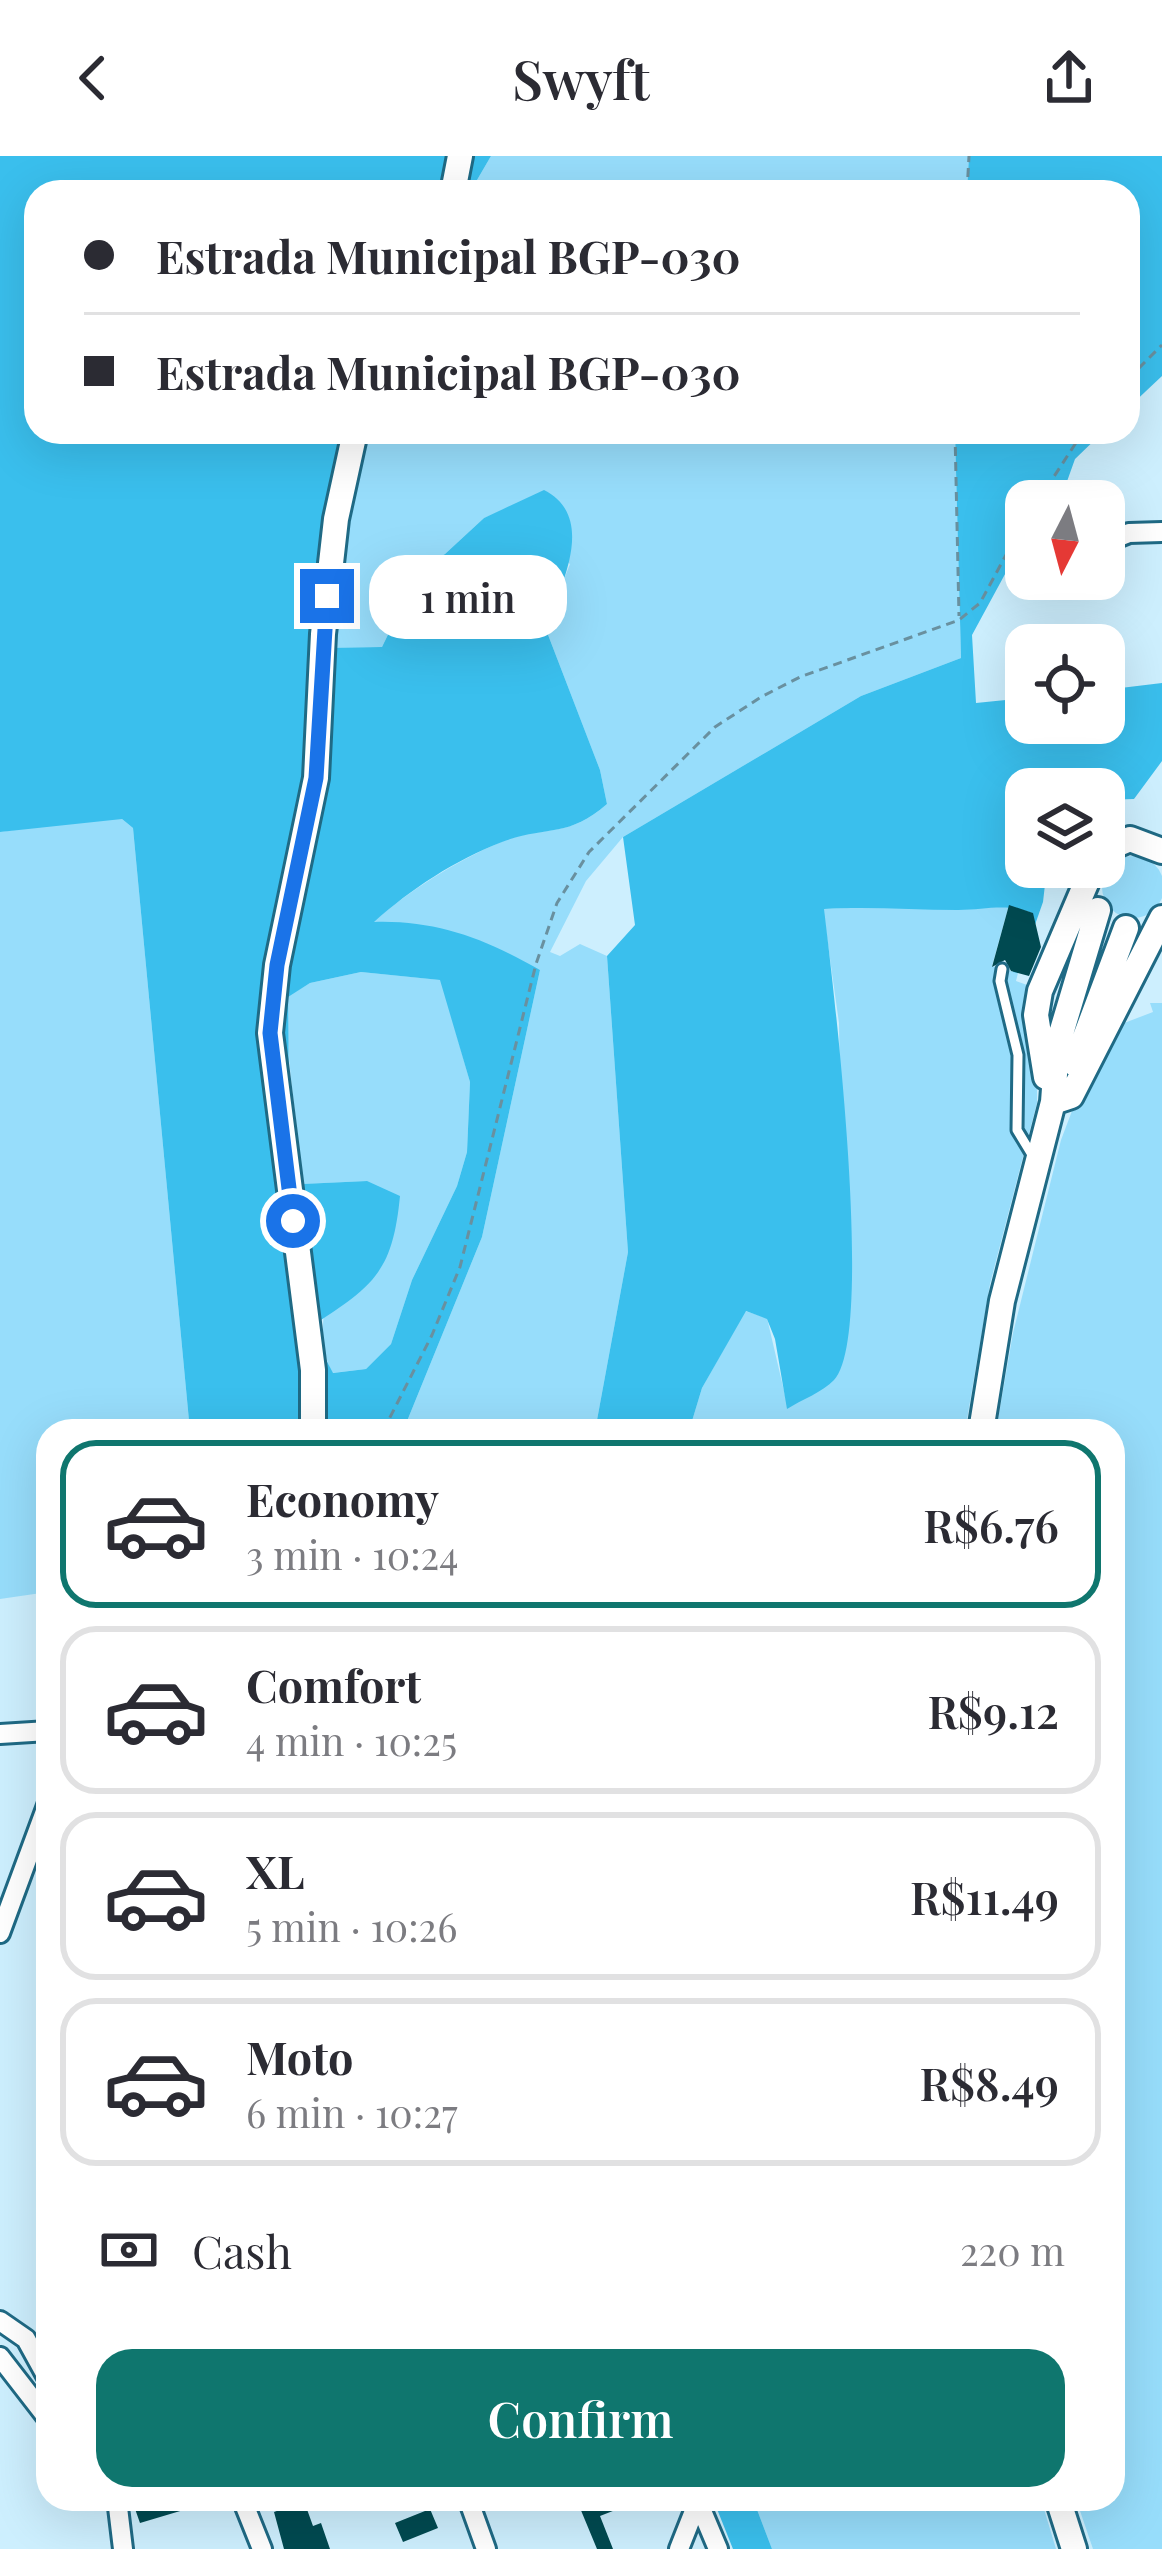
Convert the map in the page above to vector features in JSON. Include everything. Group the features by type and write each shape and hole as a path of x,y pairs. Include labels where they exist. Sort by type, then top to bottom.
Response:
{"street":[{"path":"313,1419 314,1370 270,1033 277,965 316,778 323,634 336,519 353,444"},
{"path":"1125,535 1162,532"},
{"path":"1125,841 1161,846"},
{"path":"1053,1102 1048,1044 1036,1015 1040,991 1084,888"},
{"path":"983,1419 1002,1301 1053,1102 1073,1069 1107,920 1097,888"},
{"path":"1065,937 1107,920 1143,926 1162,917"},
{"path":"1053,1102 1071,1096 1162,917"},
{"path":"1048,1044 1107,920"},
{"path":"1048,1044 1070,1055 1073,1069"},
{"path":"0,1734 36,1732"},
{"path":"0,1933 36,1836"},
{"path":"0,2321 26,2339 36,2357"},
{"path":"0,2357 36,2404"},
{"path":"118,2511 123,2549"},
{"path":"247,2511 262,2549"},
{"path":"472,2511 486,2549"},
{"path":"680,2549 693,2511"},
{"path":"702,2511 718,2549"},
{"path":"1062,2511 1074,2549"}],"lane":[{"path":"1002,969 1000,981 1018,1055 1017,1130 1037,1163"}],"path":[{"path":"1140,367 1162,345"},
{"path":"955,444 959,620"},
{"path":"1052,480 1075,444"},
{"path":"389,1419 460,1267 536,964 557,903 589,852 715,728 800,677 959,620 980,603 1005,557"}],"shaded area":[{"path":"0,156 491,156 477,180 24,180 24,444 346,444 322,648 382,647 420,569 445,554 484,518 544,490 569,517 571,553 545,627 600,770 607,804 580,822 518,837 467,857 374,922 418,924 460,934 540,970 482,1237 408,1419 189,1419 133,828 122,819 0,832","holes":["361,972 440,980 470,1082 467,1152 457,1186 412,1280 391,1344 366,1369 333,1373 322,1352 321,1320 356,1295 379,1270 393,1240 400,1196 367,1181 302,1184 289,1094 288,997 310,983"]},
{"path":"491,156 969,156 968,180 477,180"},
{"path":"969,156 1162,156 1162,376 1140,397 1140,180 968,180"},
{"path":"346,444 955,444 961,658 861,696 623,837 586,881 550,952 560,956 580,944 607,956 628,1252 597,1419 408,1419 482,1237 540,970 372,923 466,858 516,837 579,823 607,804 600,770 545,627 570,564 499,512 484,518 445,554 420,569 382,647 321,648"},
{"path":"955,444 1091,444 1075,459 1068,480 1005,480 1005,574 972,635 976,703 1005,700 1005,744 1125,744 1125,687 1162,683 1162,761 1134,799 1125,799 1125,768 1005,768 1005,888 1045,888 1018,973 1013,972 1023,925 1032,913 1004,908 824,909 852,1231 846,1350 834,1380 787,1409 767,1319 746,1311 702,1388 693,1419 597,1419 628,1252 607,956 635,925 623,837 861,696 961,658"},
{"path":"96,818 122,819 133,828 189,1419 36,1419 36,1594 0,1599 0,832"},
{"path":"1125,857 1145,858 1162,875 1163,893 1155,909 1133,918 1111,909 1102,888 1125,888"},
{"path":"1009,905 992,966 1018,973 1016,981 1027,985 1031,976 1037,978 1037,1103 990,1284 967,1419 693,1419 702,1388 745,1311 767,1318 788,1408 840,1092 839,1023 823,909"},
{"path":"361,972 441,980 470,1082 467,1152 457,1186 412,1280 391,1344 366,1369 332,1373 325,1350 326,1302 367,1181 302,1184 288,996 310,983"},
{"path":"1150,1003 1162,1003 1162,2549 1093,2549 1080,2511 1125,2511 1125,1419 998,1419 1013,1333 1061,1140 1075,1103 1119,1025 1153,1012"},
{"path":"718,2511 758,2511 772,2549 733,2549"},
{"path":"758,2511 1045,2511 1056,2549 772,2549"}],"building":[{"path":"1009,905 1033,913 1041,947 1029,976 1011,971 1005,960 992,967"},
{"path":"136,2511 180,2511 140,2523"},
{"path":"308,2511 313,2526 321,2523 330,2549 284,2549 274,2512"},
{"path":"431,2511 438,2528 403,2542 395,2523"},
{"path":"581,2511 613,2511 600,2516 613,2549 597,2549"}],"route":[{"path":"293,1221 270,1033 277,965 316,778 327,596"}]}
